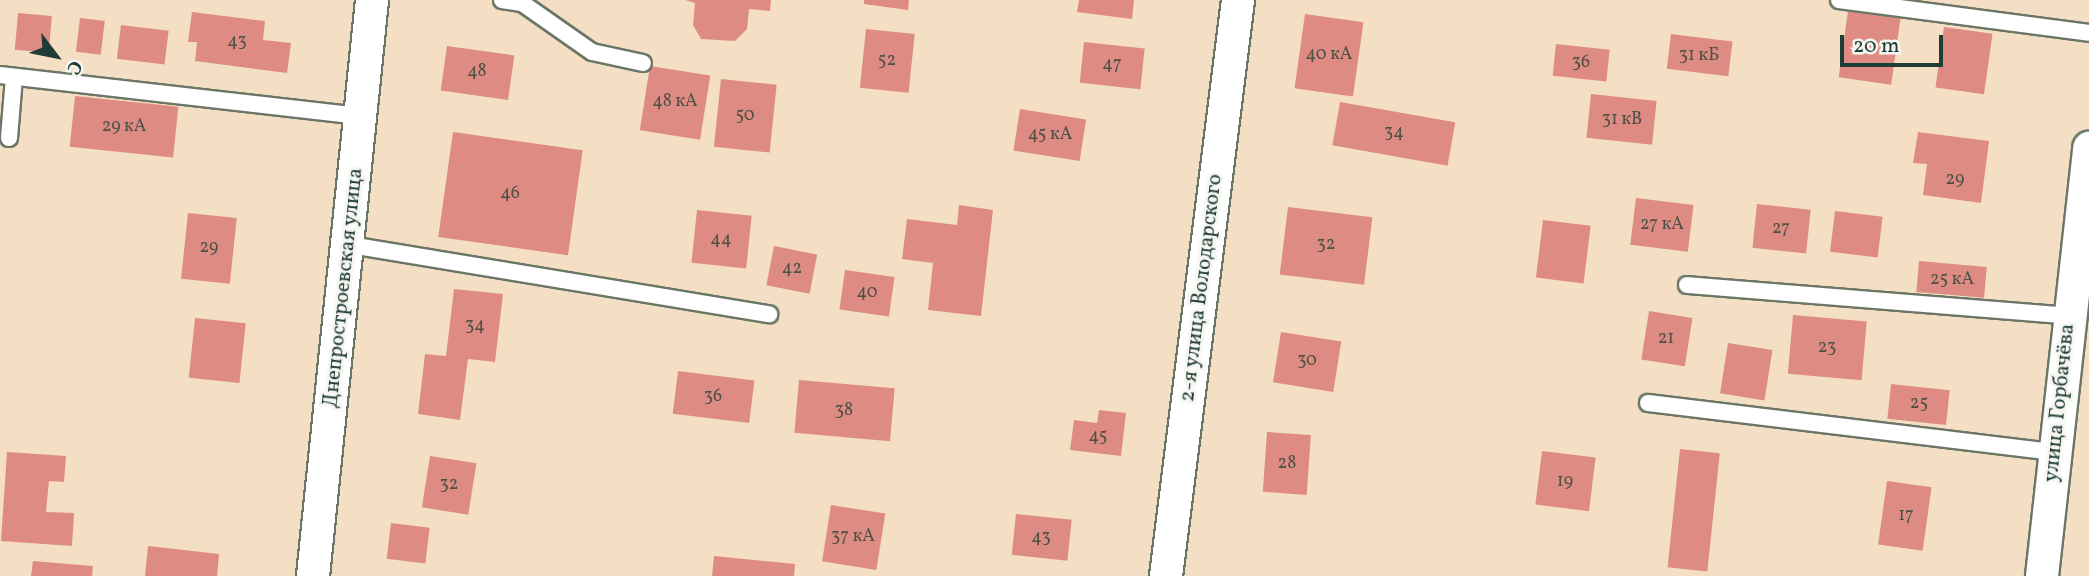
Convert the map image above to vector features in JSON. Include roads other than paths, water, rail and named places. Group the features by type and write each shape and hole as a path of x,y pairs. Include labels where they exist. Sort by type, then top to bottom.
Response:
{"street":[{"name":"Днепростроевская улица","path":"313,576 350,245 372,0"},
{"name":"2-я улица Володарского","path":"1166,576 1238,0"},
{"name":"улица Горбачёва","path":"2042,576 2089,148"}],"lane":[{"path":"502,0 522,3 593,52 643,63"},
{"path":"1839,0 2089,33"},
{"path":"9,138 7,76 360,116"},
{"path":"350,245 769,314"},
{"path":"1687,285 2069,316"},
{"path":"1648,403 2054,452"}]}
